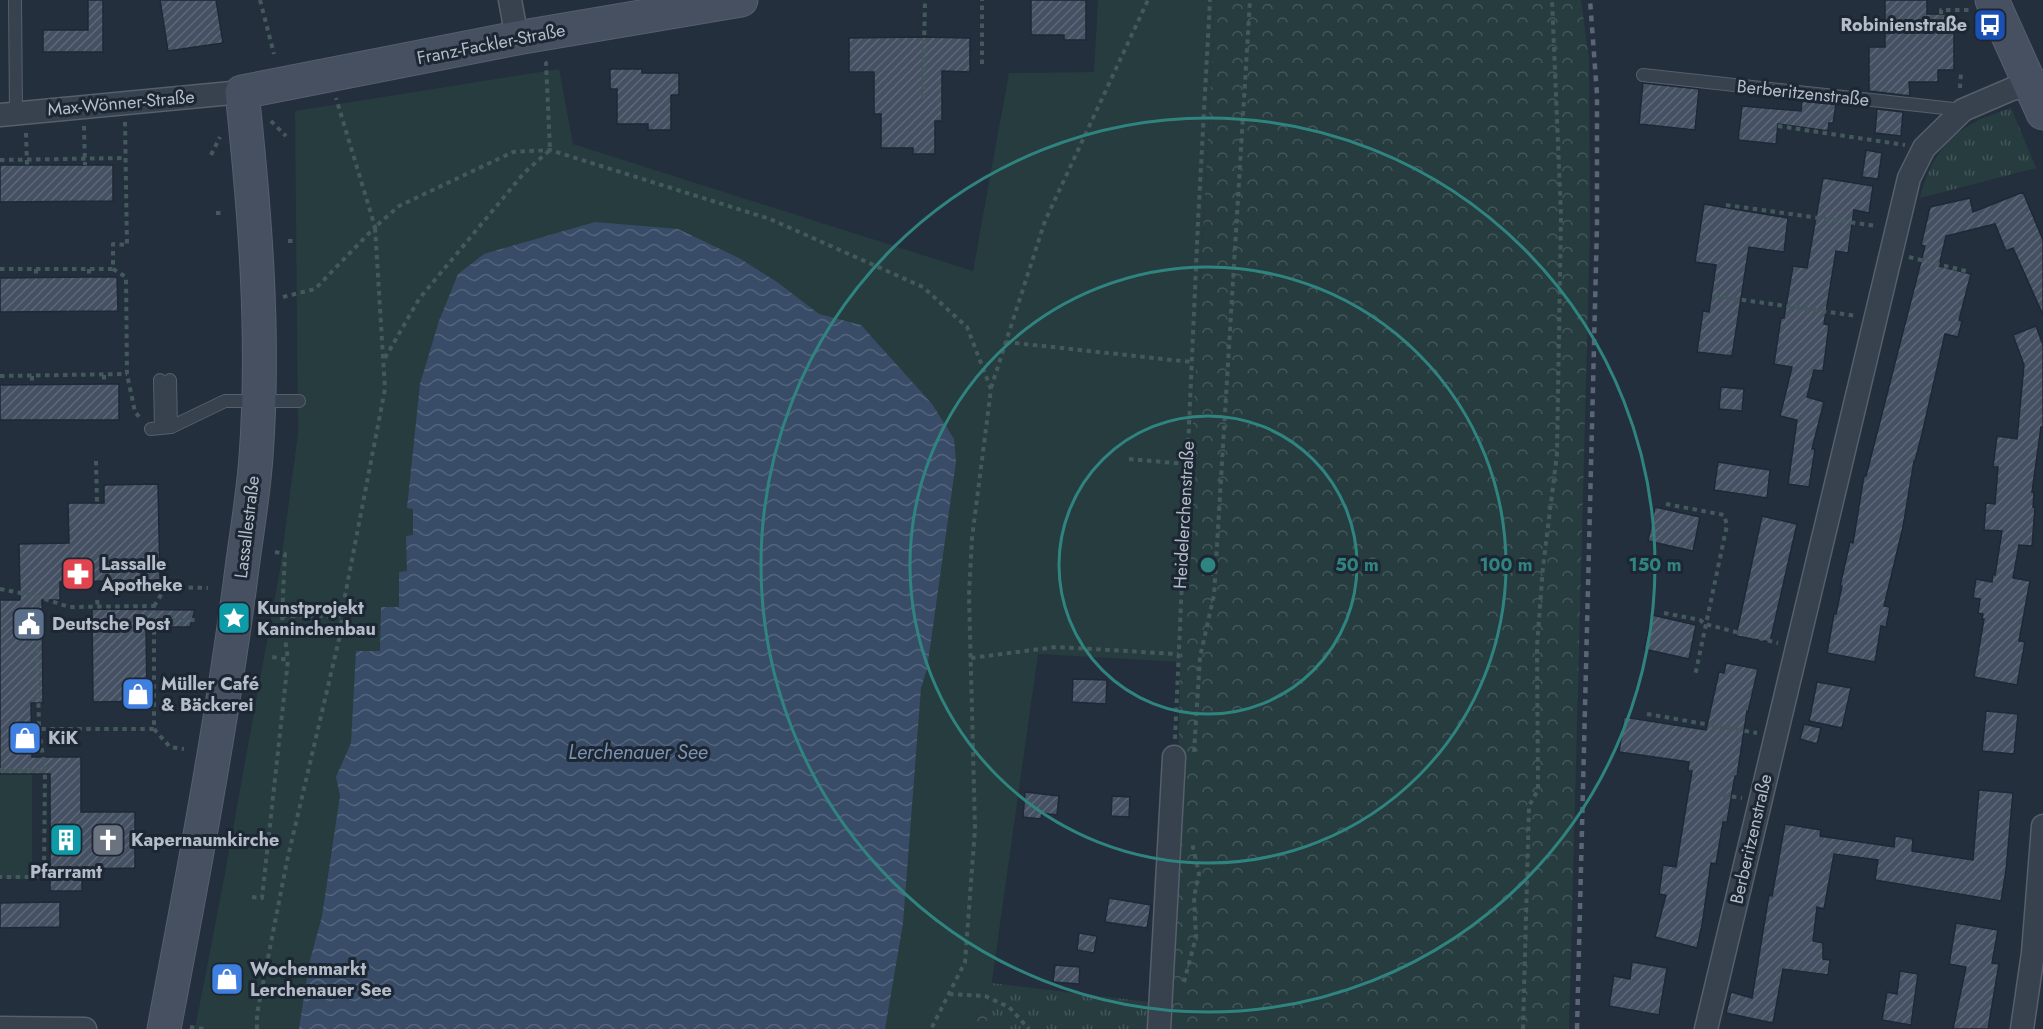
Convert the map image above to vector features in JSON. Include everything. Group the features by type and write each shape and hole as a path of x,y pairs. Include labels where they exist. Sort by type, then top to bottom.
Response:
{"street":[{"path":"510,0 517,38"},
{"name":"Franz-Fackler-Straße","path":"242,92 517,38 741,0"},
{"path":"1983,5 2039,93"},
{"name":"Berberitzenstraße","path":"1706,1029 1909,178 1924,148 1961,100 2012,89 2039,93"},
{"name":"Max-Wönner-Straße","path":"14,113 242,92"},
{"name":"Lassallestraße","path":"164,1029 192,882 235,624 256,458 259,302 253,197 242,92"},
{"path":"1159,1029 1184,755"},
{"path":"2022,1029 2033,954 2043,826"},
{"path":"0,1028 85,1029"}],"lane":[{"path":"14,113 15,0"},
{"name":"Berberitzenstraße","path":"1643,75 1961,100"},
{"path":"165,380 161,428 225,401 300,401"}],"path":[{"path":"260,0 274,54"},
{"path":"923,98 926,0"},
{"path":"982,0 982,64"},
{"path":"931,1029 965,962 975,829 969,595 972,538 991,389 1045,220 1148,0"},
{"name":"Heidelerchenstraße","path":"1184,755 1178,654 1210,0"},
{"path":"1184,755 1200,657 1214,595 1250,0"},
{"path":"1523,1029 1529,806 1538,790 1537,646 1543,567 1557,454 1561,215 1552,0"},
{"path":"1941,14 1941,10 1983,5"},
{"path":"517,38 546,63 550,150"},
{"path":"1961,72 1961,100"},
{"path":"257,1029 257,1014 281,892 340,635 385,389 375,227 329,76"},
{"path":"113,269 113,244 127,245 125,103"},
{"path":"84,107 85,165"},
{"path":"14,113 27,165"},
{"path":"1778,126 1924,148"},
{"path":"384,359 419,299 524,173 550,150"},
{"path":"259,302 315,289 375,227 399,206 513,152 550,150 770,219 923,287 967,327 991,389"},
{"path":"0,160 126,158"},
{"path":"1726,205 1897,228"},
{"path":"216,213 224,213"},
{"path":"288,241 294,241"},
{"path":"1891,253 1966,271"},
{"path":"0,269 113,269 126,277 127,374 135,412"},
{"path":"36,269 36,278"},
{"path":"89,269 89,277"},
{"path":"1714,296 1875,318"},
{"path":"1006,342 1191,362"},
{"path":"0,376 127,374"},
{"path":"104,375 104,384"},
{"path":"32,376 32,384"},
{"path":"1129,459 1186,464"},
{"path":"96,461 97,503"},
{"path":"1666,504 1724,515 1727,525 1695,676"},
{"path":"252,897 262,898 288,660 282,616 285,554 275,552"},
{"path":"184,749 170,747 154,729 154,606 166,587 208,588"},
{"path":"0,589 36,596 69,607 154,606"},
{"path":"0,877 44,877 45,770 39,729 36,596"},
{"path":"98,600 98,607"},
{"path":"1664,613 1700,620 1705,624 1797,648"},
{"path":"282,616 343,615"},
{"path":"154,620 197,620"},
{"path":"971,658 1056,647 1178,654"},
{"path":"268,656 288,660"},
{"path":"1647,714 1776,737"},
{"path":"39,729 154,729"},
{"path":"0,770 45,770"},
{"path":"1723,795 1733,797"},
{"path":"1184,982 1196,937 1194,897 1199,874 1191,842"},
{"path":"949,994 985,996 1009,1006 1029,1029"}],"green space":[{"path":"1098,0 1215,0 1180,662 1038,654 989,1002 967,1029 195,1029 280,569 298,434 295,111 559,69 573,144 973,271 1009,73 1094,72"},
{"path":"1215,0 1581,0 1589,59 1590,228 1569,1029 1163,1029 1178,785 1180,662"},
{"path":"2011,108 2036,168 1920,198 1936,157 1958,132 1973,123"},
{"path":"32,763 32,879 0,878 0,764"},
{"path":"991,983 1165,1004 1163,1029 986,1029"},
{"path":"989,1002 986,1029 967,1029"}],"water":[{"name":"Lerchenauer See","path":"595,222 678,229 739,258 777,282 819,314 861,325 932,404 954,439 956,462 927,669 921,688 903,923 885,1029 299,1029 309,964 322,916 340,796 336,777 351,743 356,651 380,651 381,607 399,607 399,572 407,571 406,536 413,535 413,509 407,508 420,384 439,321 458,274 484,254"}],"building":[{"path":"88,0 103,0 103,52 43,52 43,30 88,30"},
{"path":"160,0 216,0 223,43 168,51"},
{"path":"1031,0 1086,0 1086,40 1064,40 1064,35 1031,35"},
{"path":"1885,0 1927,0 1927,14 1954,14 1954,70 1938,70 1938,82 1909,82 1910,96 1869,91 1869,47 1885,47"},
{"path":"849,38 970,38 970,72 942,71 942,121 935,121 935,154 913,154 913,148 881,148 881,114 874,114 874,72 849,72"},
{"path":"610,69 642,69 642,73 679,73 679,95 671,95 671,130 648,130 648,124 617,124 617,89 610,89"},
{"path":"1643,83 1699,89 1695,130 1639,124"},
{"path":"1802,101 1836,104 1833,123 1829,123 1828,131 1778,124 1776,144 1738,140 1742,106 1801,111"},
{"path":"1877,109 1903,112 1901,136 1875,133"},
{"path":"1866,150 1882,153 1878,179 1862,177"},
{"path":"0,165 113,165 113,201 0,202"},
{"path":"1823,178 1873,186 1869,213 1854,210 1848,253 1836,251 1824,324 1829,325 1823,371 1814,370 1807,397 1824,402 1812,449 1815,449 1809,487 1788,484 1797,420 1780,416 1792,367 1774,364 1781,318 1784,318 1793,266 1807,268"},
{"path":"2023,192 2043,240 2043,315 2013,248 2006,251 1995,224 1946,236 1939,266 1971,274 1959,320 1962,321 1958,337 1945,334 1914,461 1903,527 1884,606 1890,607 1886,627 1881,626 1875,662 1827,653 1850,542 1853,543 1864,476 1866,476 1925,246 1921,245 1930,207 1970,198 1973,212"},
{"path":"1704,204 1788,218 1784,252 1749,247 1732,356 1697,352 1703,311 1709,312 1716,265 1695,262"},
{"path":"117,277 118,311 0,312 0,278"},
{"path":"2036,326 2043,345 2043,427 2041,427 2032,492 2034,492 2033,507 2035,507 2032,546 2019,545 2013,578 2030,581 2019,641 2025,642 2017,685 1974,677 1984,619 1982,619 1983,614 1978,613 1980,599 1973,598 1976,579 1992,582 2002,531 1984,530 1986,503 1995,504 1998,467 1993,467 1997,436 2017,439 2024,365 2013,335"},
{"path":"119,384 119,420 0,420 0,385"},
{"path":"1721,387 1744,389 1742,411 1719,409"},
{"path":"1718,462 1770,470 1767,498 1714,490"},
{"path":"158,484 160,580 60,582 60,600 42,600 43,703 31,703 32,757 81,757 81,812 135,812 135,868 82,869 82,891 50,891 50,774 0,774 0,600 20,600 19,544 69,543 68,503 104,503 104,485"},
{"path":"1655,507 1700,517 1693,551 1648,541"},
{"path":"1762,516 1797,524 1770,642 1736,636"},
{"path":"92,609 195,610 190,627 146,627 147,701 93,702"},
{"path":"1652,615 1696,625 1689,659 1644,649"},
{"path":"1726,663 1758,669 1747,711 1727,822 1723,822 1716,864 1711,863 1697,948 1655,937 1666,895 1659,894 1663,865 1676,867 1692,771 1688,771 1689,762 1619,752 1624,717 1706,730 1719,672 1724,673"},
{"path":"1073,679 1107,680 1106,704 1072,702"},
{"path":"1817,682 1851,688 1842,728 1809,721"},
{"path":"1986,711 2018,714 2014,754 1982,751"},
{"path":"1804,724 1821,728 1817,744 1800,739"},
{"path":"1979,790 2013,793 2001,901 1875,880 1878,860 1834,854 1824,909 1817,907 1813,941 1823,943 1823,959 1830,960 1828,975 1783,969 1773,1023 1726,1013 1731,992 1752,998 1769,895 1772,896 1785,824 1821,830 1820,836 1894,847 1895,836 1913,839 1912,851 1973,860"},
{"path":"1025,792 1059,796 1057,815 1042,813 1041,819 1023,817"},
{"path":"1112,796 1130,797 1129,817 1111,816"},
{"path":"1109,898 1151,905 1147,928 1105,922"},
{"name":"Pfarramt","path":"60,902 60,927 0,928 0,903"},
{"path":"1956,923 1998,930 1992,963 1999,964 1988,1029 1953,1029 1966,967 1949,964"},
{"path":"1079,933 1097,936 1094,953 1077,950"},
{"path":"1632,962 1667,968 1659,1015 1609,1006 1614,976 1630,979"},
{"path":"1055,965 1080,967 1079,984 1053,982"},
{"path":"1900,971 1918,974 1911,1025 1882,1020 1887,992 1897,994"}],"railway":[{"path":"1577,1029 1597,225 1597,94 1590,0"}],"place":[{"name":"Robinienstraße","path":"1990,25"},
{"name":"Lassalle Apotheke","path":"78,574"},
{"name":"Kunstprojekt Kaninchenbau","path":"234,618"},
{"name":"Deutsche Post","path":"29,624"},
{"name":"Müller Café & Bäckerei","path":"138,694"},
{"name":"KiK","path":"25,738"},
{"name":"Pfarramt","path":"66,840"},
{"name":"Kapernaumkirche","path":"108,840"},
{"name":"Wochenmarkt Lerchenauer See","path":"227,979"}]}
